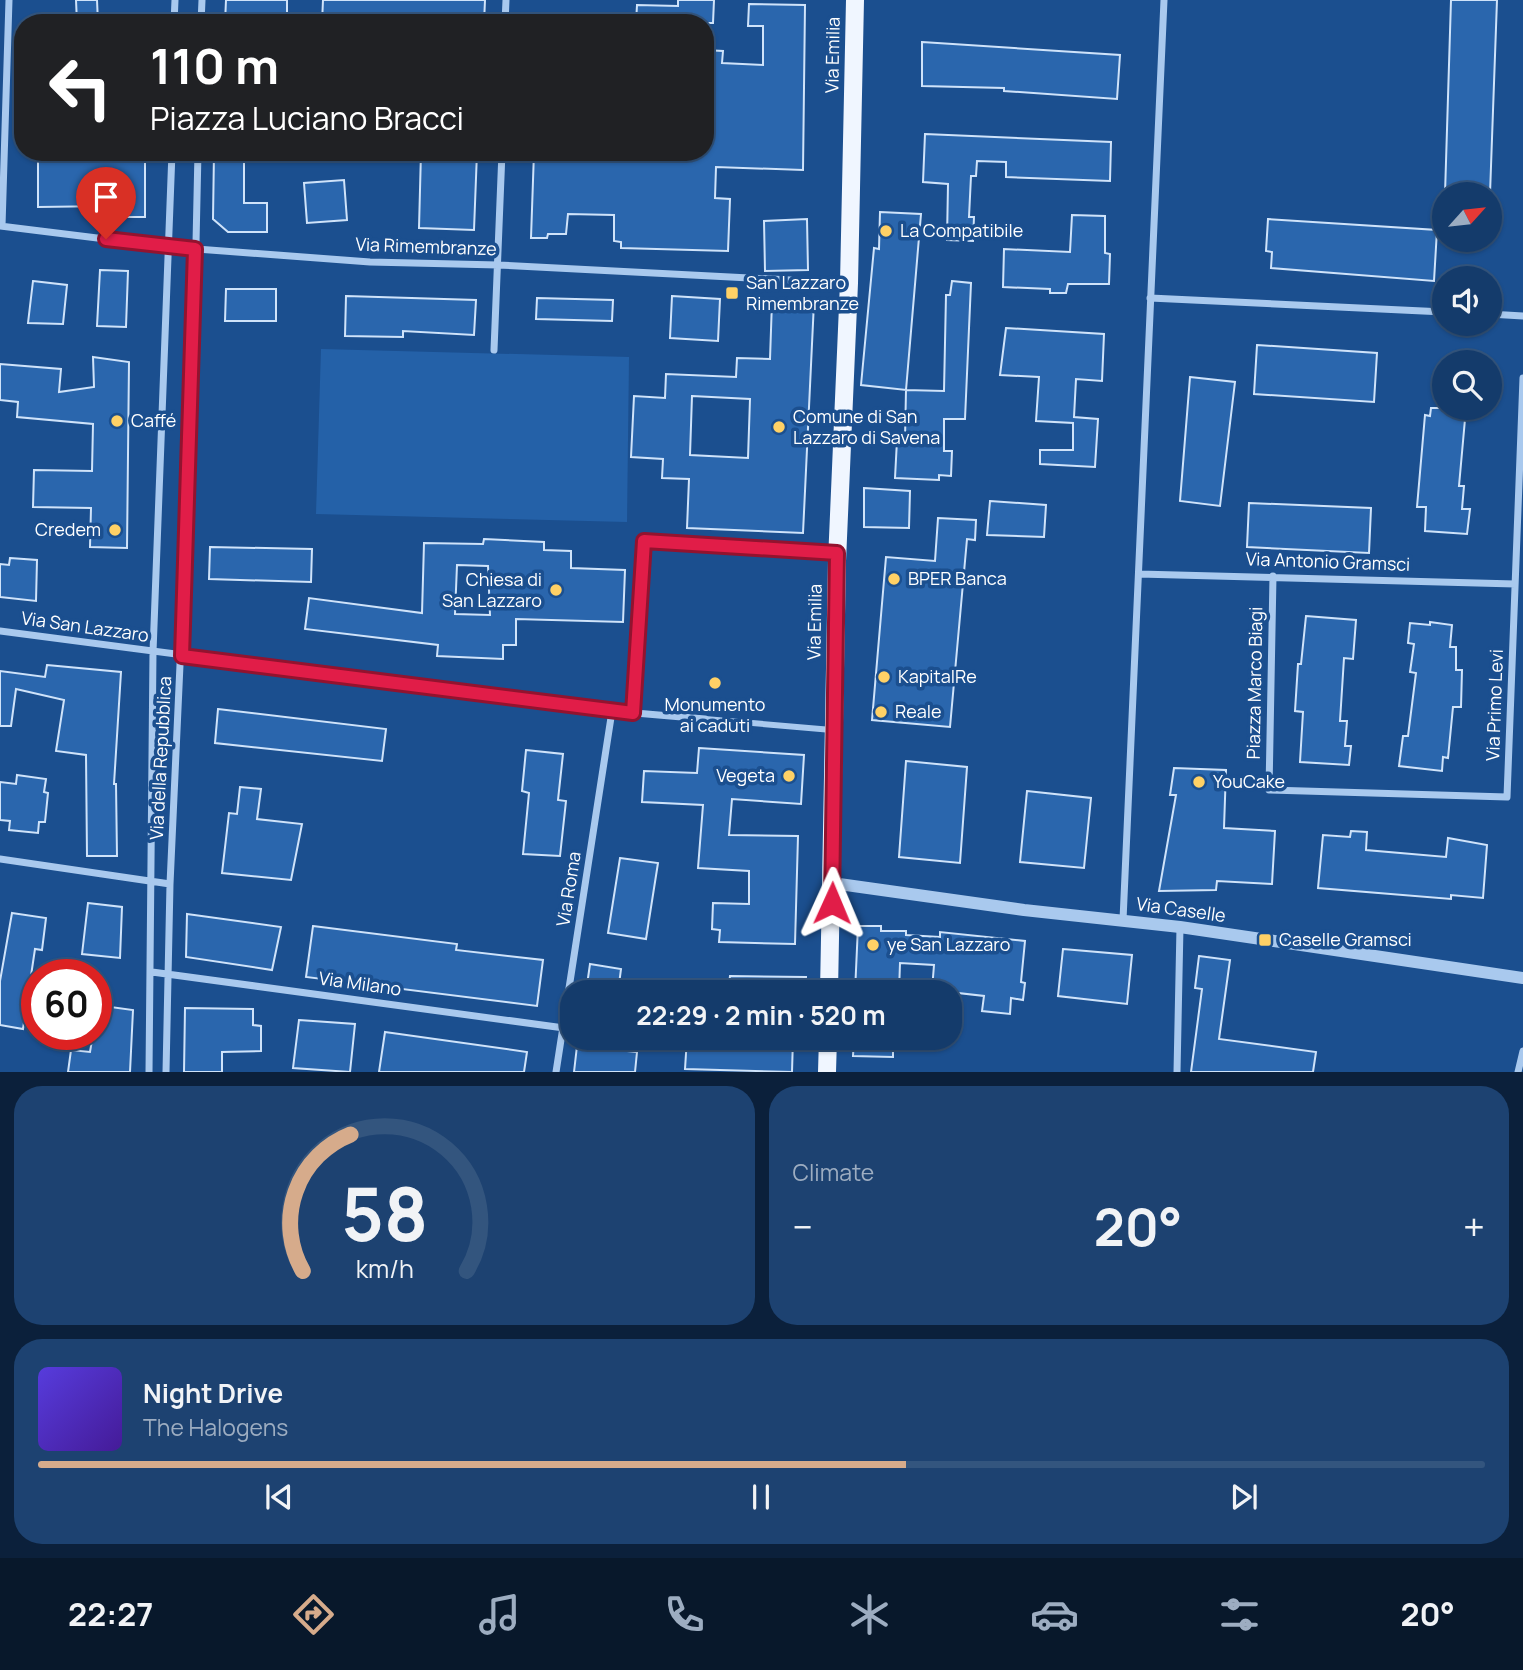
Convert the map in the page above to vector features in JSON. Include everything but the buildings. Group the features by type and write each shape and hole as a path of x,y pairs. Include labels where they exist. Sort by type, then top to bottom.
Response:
{"main road":[{"name":"Via Emilia","path":"829,980 837,553 849,283 855,0"},
{"path":"827,1072 828,1050"}],"street":[{"name":"Via Rimembranze","path":"9,0 1,226 170,247 370,262 498,265 849,283"},
{"path":"1123,920 1164,0"},
{"name":"Via della Repubblica","path":"149,1072 153,652 172,161"},
{"name":"Via della Repubblica","path":"166,1072 170,884 182,656 198,161"},
{"path":"494,350 502,161"},
{"path":"1150,298 1432,311"},
{"path":"1502,315 1523,316"},
{"name":"Via Primo Levi","path":"1269,790 1507,797 1523,378"},
{"path":"633,713 644,541 837,553"},
{"name":"Via Antonio Gramsci","path":"1139,574 1515,584"},
{"name":"Piazza Marco Biagi","path":"1269,790 1273,576"},
{"name":"Via San Lazzaro","path":"0,631 612,711 834,730"},
{"name":"Via Roma","path":"571,980 612,711"},
{"path":"0,859 170,884"},
{"name":"Via Caselle","path":"832,883 1024,910 1180,927 1523,978"},
{"path":"1177,1072 1180,927"},
{"name":"Via Milano","path":"152,972 560,1027"},
{"name":"Via Roma","path":"556,1072 560,1050"},
{"path":"1518,1072 1523,1051"}],"shaded area":[{"path":"321,349 629,357 627,522 316,514"}],"place":[{"name":"La Compatibile","path":"886,231"},
{"name":"San Lazzaro Rimembranze","path":"732,293"},
{"name":"Caffé","path":"117,421"},
{"name":"Comune di San Lazzaro di Savena","path":"779,427"},
{"name":"Credem","path":"115,530"},
{"name":"BPER Banca","path":"894,579"},
{"name":"Chiesa di San Lazzaro","path":"556,590"},
{"name":"KapitalRe","path":"884,677"},
{"name":"Monumento ai caduti","path":"715,683"},
{"name":"Reale","path":"881,712"},
{"name":"Vegeta","path":"789,776"},
{"name":"YouCake","path":"1199,782"},
{"name":"Caselle Gramsci","path":"1265,940"},
{"name":"ye San Lazzaro","path":"873,945"}],"route":[{"path":"106,239 195,249 193,380 182,656 633,713 644,541 837,553 832,903"}]}
